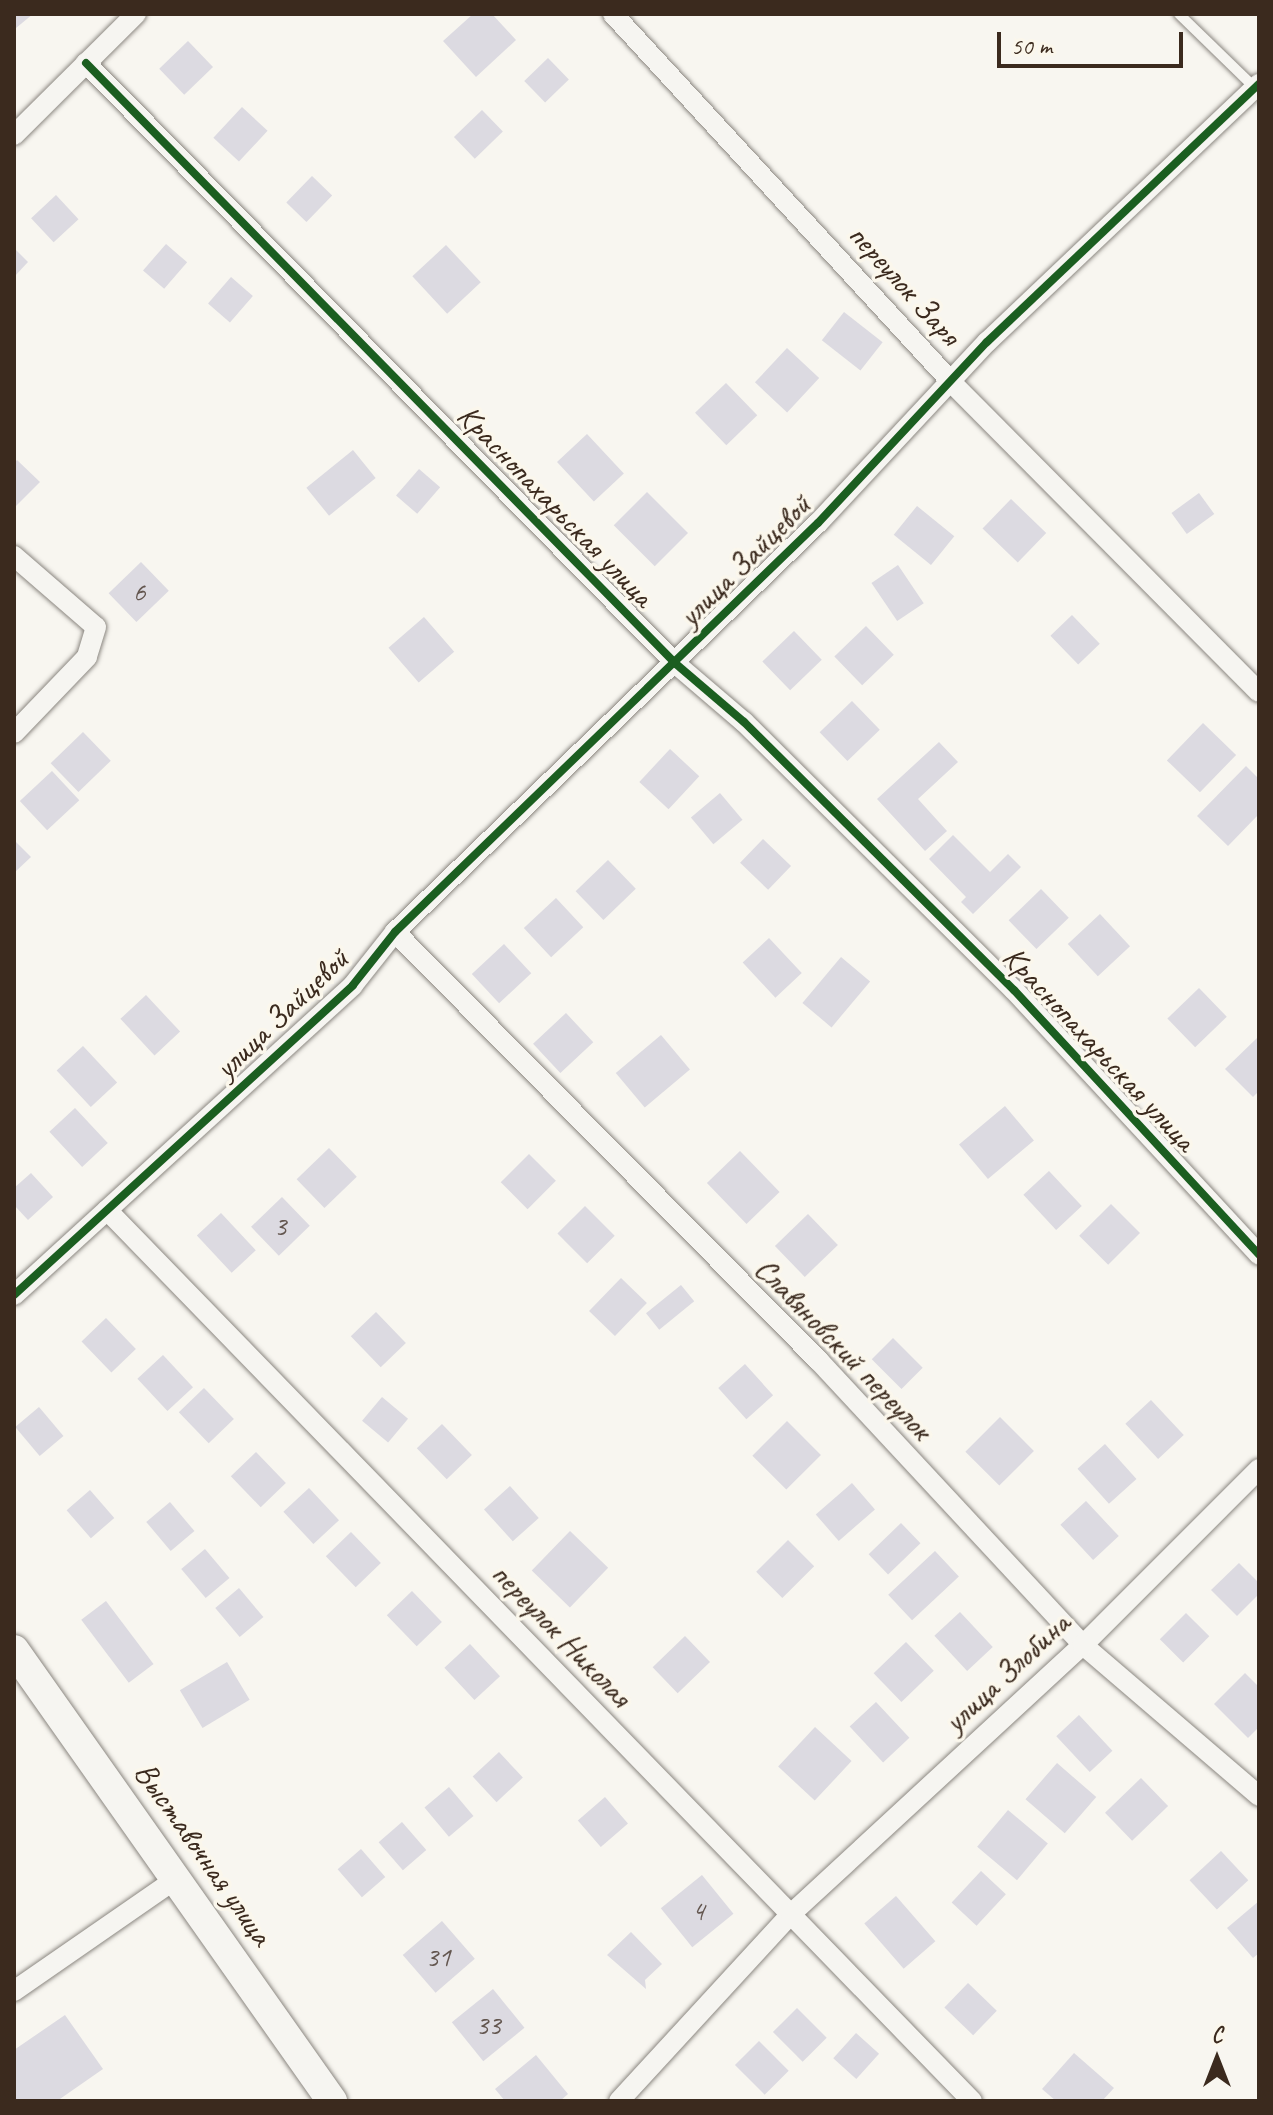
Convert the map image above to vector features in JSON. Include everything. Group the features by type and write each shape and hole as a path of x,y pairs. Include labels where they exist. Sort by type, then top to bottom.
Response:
{"street":[{"path":"14,135 136,14"},
{"name":"переулок Заря","path":"613,14 950,381 1259,692"},
{"name":"Краснопахарьская улица","path":"86,63 676,664 744,722 1014,990 1259,1255"},
{"name":"улица Зайцевой","path":"14,1295 353,985 395,932 676,664 950,381 1257,86"},
{"path":"14,556 96,627 87,657 14,733"},
{"name":"Славяновский переулок","path":"395,932 819,1361 1083,1645 1259,1796"},
{"name":"переулок Николая","path":"107,1210 972,2101"},
{"name":"улица Злобина","path":"619,2101 791,1914 1083,1645 1259,1469"},
{"name":"Выставочная улица","path":"14,1650 332,2101"},
{"path":"14,1991 176,1879"}],"lane":[{"path":"1179,14 1257,86"}],"building":[{"path":"14,14 33,14 16,28"},
{"path":"473,14 492,14 516,40 476,77 443,41"},
{"path":"188,41 213,67 184,95 159,69"},
{"path":"548,58 569,80 545,103 524,81"},
{"path":"242,107 268,131 239,162 213,138"},
{"path":"482,110 503,132 475,159 454,137"},
{"path":"312,176 332,195 306,222 286,203"},
{"path":"56,195 79,219 54,242 31,218"},
{"path":"166,244 187,262 164,289 143,270"},
{"path":"446,245 481,282 447,314 412,276"},
{"path":"14,248 28,262 14,277"},
{"path":"231,277 253,296 230,322 208,303"},
{"path":"844,312 883,342 860,371 822,340"},
{"path":"787,348 819,378 787,412 755,382"},
{"path":"726,383 757,415 726,445 695,413"},
{"path":"587,434 624,473 594,501 557,462"},
{"path":"353,450 376,478 329,516 306,488"},
{"path":"17,460 40,482 14,508 14,463"},
{"path":"419,469 440,487 417,514 396,495"},
{"path":"647,492 688,533 655,566 614,525"},
{"path":"1199,493 1214,514 1187,534 1171,513"},
{"path":"1011,499 1046,533 1018,563 983,528"},
{"path":"917,506 954,536 931,565 894,535"},
{"path":"141,562 169,591 136,622 109,593"},
{"path":"898,565 924,603 897,621 871,583"},
{"path":"1072,615 1100,644 1078,665 1050,636"},
{"path":"424,617 454,652 419,683 389,648"},
{"path":"866,626 894,655 862,685 834,657"},
{"path":"794,631 822,660 790,690 762,662"},
{"path":"852,701 880,730 847,761 820,732"},
{"path":"1203,723 1236,755 1200,792 1167,760"},
{"path":"83,732 111,761 78,792 51,763"},
{"path":"939,742 958,762 918,799 947,831 925,851 877,799"},
{"path":"670,749 699,776 669,809 639,782"},
{"path":"1246,766 1259,779 1259,814 1228,846 1197,816"},
{"path":"52,771 79,800 47,830 20,801"},
{"path":"720,793 742,820 713,844 691,817"},
{"path":"953,835 990,872 1008,854 1021,867 973,914 961,902 966,897 929,859"},
{"path":"763,839 791,866 768,890 740,863"},
{"path":"14,840 31,857 14,873"},
{"path":"608,860 636,889 603,920 576,891"},
{"path":"1041,889 1069,918 1036,949 1009,920"},
{"path":"556,898 583,927 551,957 524,928"},
{"path":"1100,914 1130,946 1098,976 1068,944"},
{"path":"769,938 802,973 775,998 743,963"},
{"path":"504,944 531,973 499,1003 472,974"},
{"path":"841,957 870,981 832,1027 802,1003"},
{"path":"1199,988 1227,1017 1195,1047 1167,1019"},
{"path":"146,995 180,1032 155,1055 120,1019"},
{"path":"566,1013 593,1042 560,1073 533,1044"},
{"path":"661,1035 690,1069 645,1107 616,1073"},
{"path":"1257,1038 1259,1091 1253,1097 1225,1069"},
{"path":"83,1046 117,1083 91,1107 57,1071"},
{"path":"1005,1106 1034,1140 988,1179 959,1145"},
{"path":"75,1108 108,1143 82,1167 49,1132"},
{"path":"329,1148 357,1177 324,1208 297,1179"},
{"path":"740,1151 780,1192 747,1224 707,1183"},
{"path":"529,1154 556,1181 528,1209 501,1182"},
{"path":"1049,1171 1082,1206 1056,1230 1023,1195"},
{"path":"31,1173 53,1197 28,1220 14,1205 14,1188"},
{"path":"282,1197 310,1226 279,1256 251,1227"},
{"path":"1111,1204 1140,1233 1108,1265 1079,1236"},
{"path":"585,1206 615,1236 587,1263 557,1234"},
{"path":"221,1213 256,1250 232,1273 197,1236"},
{"path":"808,1214 838,1245 805,1277 775,1246"},
{"path":"621,1278 647,1303 615,1336 589,1311"},
{"path":"681,1285 694,1301 659,1330 646,1313"},
{"path":"376,1312 406,1343 381,1367 351,1336"},
{"path":"106,1318 136,1349 111,1373 82,1342"},
{"path":"893,1338 923,1368 901,1389 872,1359"},
{"path":"163,1355 193,1387 167,1411 137,1379"},
{"path":"745,1364 773,1395 746,1419 718,1388"},
{"path":"204,1388 234,1419 209,1443 179,1412"},
{"path":"382,1397 408,1419 388,1443 362,1421"},
{"path":"1151,1400 1184,1435 1158,1459 1125,1424"},
{"path":"39,1407 63,1436 40,1456 15,1427"},
{"path":"1000,1417 1034,1451 999,1486 965,1452"},
{"path":"787,1421 821,1455 786,1490 752,1456"},
{"path":"442,1424 472,1455 447,1479 417,1448"},
{"path":"1105,1444 1136,1479 1109,1504 1078,1469"},
{"path":"256,1452 286,1483 261,1507 231,1476"},
{"path":"852,1483 875,1509 839,1541 816,1514"},
{"path":"510,1486 539,1518 513,1541 484,1509"},
{"path":"309,1488 339,1520 313,1544 283,1512"},
{"path":"90,1490 114,1518 91,1538 67,1510"},
{"path":"1086,1501 1119,1536 1093,1560 1060,1525"},
{"path":"170,1502 194,1531 171,1551 146,1522"},
{"path":"901,1523 920,1543 888,1574 869,1554"},
{"path":"570,1531 608,1568 570,1607 532,1571"},
{"path":"351,1532 381,1563 356,1587 326,1556"},
{"path":"788,1540 814,1566 782,1598 756,1572"},
{"path":"205,1549 229,1578 206,1598 181,1569"},
{"path":"935,1551 959,1577 912,1620 888,1595"},
{"path":"1239,1563 1259,1583 1259,1594 1237,1616 1211,1590"},
{"path":"239,1588 263,1617 240,1637 215,1608"},
{"path":"412,1591 442,1622 417,1646 387,1615"},
{"path":"106,1601 154,1664 129,1683 81,1620"},
{"path":"960,1612 993,1647 967,1671 934,1636"},
{"path":"1186,1613 1209,1636 1183,1662 1160,1639"},
{"path":"685,1636 710,1662 678,1693 653,1667"},
{"path":"906,1642 934,1671 901,1702 874,1673"},
{"path":"470,1644 500,1676 474,1700 444,1668"},
{"path":"227,1662 250,1700 203,1728 180,1690"},
{"path":"1245,1673 1259,1687 1259,1727 1248,1738 1214,1704"},
{"path":"876,1702 909,1738 883,1762 850,1727"},
{"path":"1079,1715 1112,1751 1090,1772 1056,1736"},
{"path":"815,1727 852,1761 815,1801 778,1766"},
{"path":"499,1752 523,1778 497,1802 473,1777"},
{"path":"1057,1763 1096,1797 1065,1833 1026,1799"},
{"path":"1141,1778 1168,1806 1132,1841 1105,1813"},
{"path":"449,1787 473,1816 449,1837 424,1808"},
{"path":"605,1797 628,1823 601,1847 578,1821"},
{"path":"1008,1810 1048,1843 1017,1880 977,1847"},
{"path":"402,1822 426,1850 403,1870 379,1842"},
{"path":"361,1849 385,1877 362,1897 338,1869"},
{"path":"1221,1851 1248,1880 1217,1910 1190,1880"},
{"path":"981,1871 1006,1894 977,1926 952,1902"},
{"path":"702,1875 733,1914 692,1947 661,1908"},
{"path":"896,1896 935,1941 904,1969 864,1924"},
{"path":"1259,1901 1259,1953 1253,1958 1227,1928"},
{"path":"442,1921 475,1959 436,1993 403,1955"},
{"path":"631,1932 662,1964 645,1980 646,1989 607,1955"},
{"path":"968,1983 997,2011 973,2035 944,2007"},
{"path":"493,1989 524,2028 483,2061 452,2022"},
{"path":"797,2008 827,2038 803,2062 773,2032"},
{"path":"65,2015 103,2069 57,2101 14,2101 14,2050"},
{"path":"856,2033 879,2054 856,2079 833,2058"},
{"path":"759,2041 789,2071 765,2095 735,2065"},
{"path":"1074,2053 1114,2088 1102,2101 1056,2101 1042,2089"},
{"path":"536,2055 568,2094 560,2101 505,2101 495,2089"}],"cycle path":[{"path":"86,63 676,664 744,722 1014,990 1259,1255"},
{"path":"14,1295 353,985 395,932 818,523 987,342 1259,84"}]}
